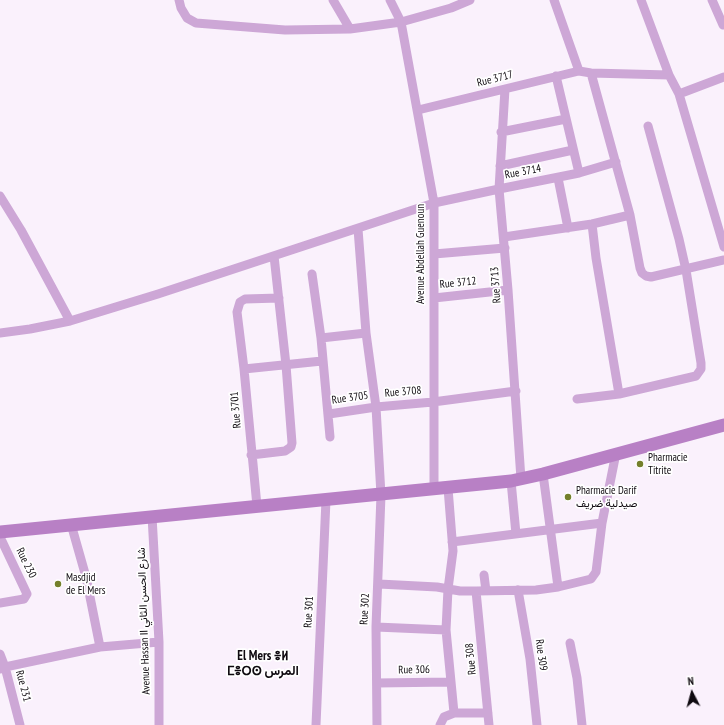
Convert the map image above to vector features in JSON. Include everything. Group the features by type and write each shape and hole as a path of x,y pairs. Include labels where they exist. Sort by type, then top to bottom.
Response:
{"street":[{"path":"179,0 181,8 187,18 196,23 285,30 350,29 401,22 449,4 470,0"},
{"path":"333,0 350,29"},
{"name":"Avenue Abdellah Guenoun","path":"390,0 401,22 434,203 434,490"},
{"path":"554,0 579,71 592,73 669,74"},
{"path":"641,0 669,74 679,94 721,229 724,247"},
{"path":"712,0 723,25"},
{"name":"Rue 3717","path":"418,110 579,71"},
{"path":"592,73 630,215 642,273 651,277 724,260"},
{"path":"556,76 579,173"},
{"path":"679,94 724,77"},
{"name":"Rue 3713","path":"505,89 501,132 499,189 516,391 516,534"},
{"path":"501,132 566,119"},
{"path":"577,399 619,394 696,376 701,370 686,270 648,126"},
{"path":"500,166 573,150"},
{"name":"Rue 3714","path":"0,333 70,321 358,229 434,203 558,178 616,162"},
{"path":"558,178 568,228"},
{"path":"0,196 21,230 70,321"},
{"path":"504,237 592,224 630,215"},
{"path":"592,224 619,394"},
{"name":"Rue 302","path":"358,229 366,333 376,407 381,495 376,627 377,725"},
{"path":"434,254 505,248"},
{"path":"251,455 285,451 291,447 292,444 286,365 274,256"},
{"path":"312,274 321,338 330,437"},
{"name":"Rue 3712","path":"434,298 508,290"},
{"name":"Rue 3701","path":"257,506 237,312 240,302 245,299 279,298"},
{"path":"321,338 366,333"},
{"path":"244,369 322,361"},
{"name":"Rue 3708","path":"376,407 433,402 516,391"},
{"name":"Rue 3705","path":"328,414 376,407"},
{"path":"0,532 152,516 434,490 516,480 724,425"},
{"path":"378,584 437,587 476,591 536,590 558,587 591,579 596,572 602,523 616,453"},
{"path":"543,474 558,587"},
{"path":"448,488 453,551 448,589 446,630 454,713"},
{"name":"Rue 301","path":"316,725 326,500"},
{"name":"Avenue Hassan II شارع الحسن الثاني","path":"152,516 159,642 159,725"},
{"path":"452,542 602,523"},
{"path":"71,524 86,576 100,647"},
{"name":"Rue 230","path":"0,537 27,594 24,599 0,603"},
{"path":"484,575 486,591"},
{"name":"Rue 309","path":"518,590 530,659 537,725"},
{"name":"Rue 308","path":"476,591 488,725"},
{"path":"376,627 446,630"},
{"path":"2,668 100,647 159,642"},
{"path":"570,643 577,678 582,725"},
{"name":"Rue 231","path":"0,654 2,668 20,725"},
{"name":"Rue 306","path":"377,683 451,682"},
{"path":"440,725 444,717 454,713 488,713"}],"place":[{"name":"Pharmacie Titrite","path":"640,464"},
{"name":"Pharmacie Darif صيدلية ضريف","path":"568,497"},
{"name":"Masdjid de El Mers","path":"58,584"}],"district":[{"name":"El Mers ⴻⵍ ⵎⴻⵔⵙ المرس","path":"263,664"}]}
